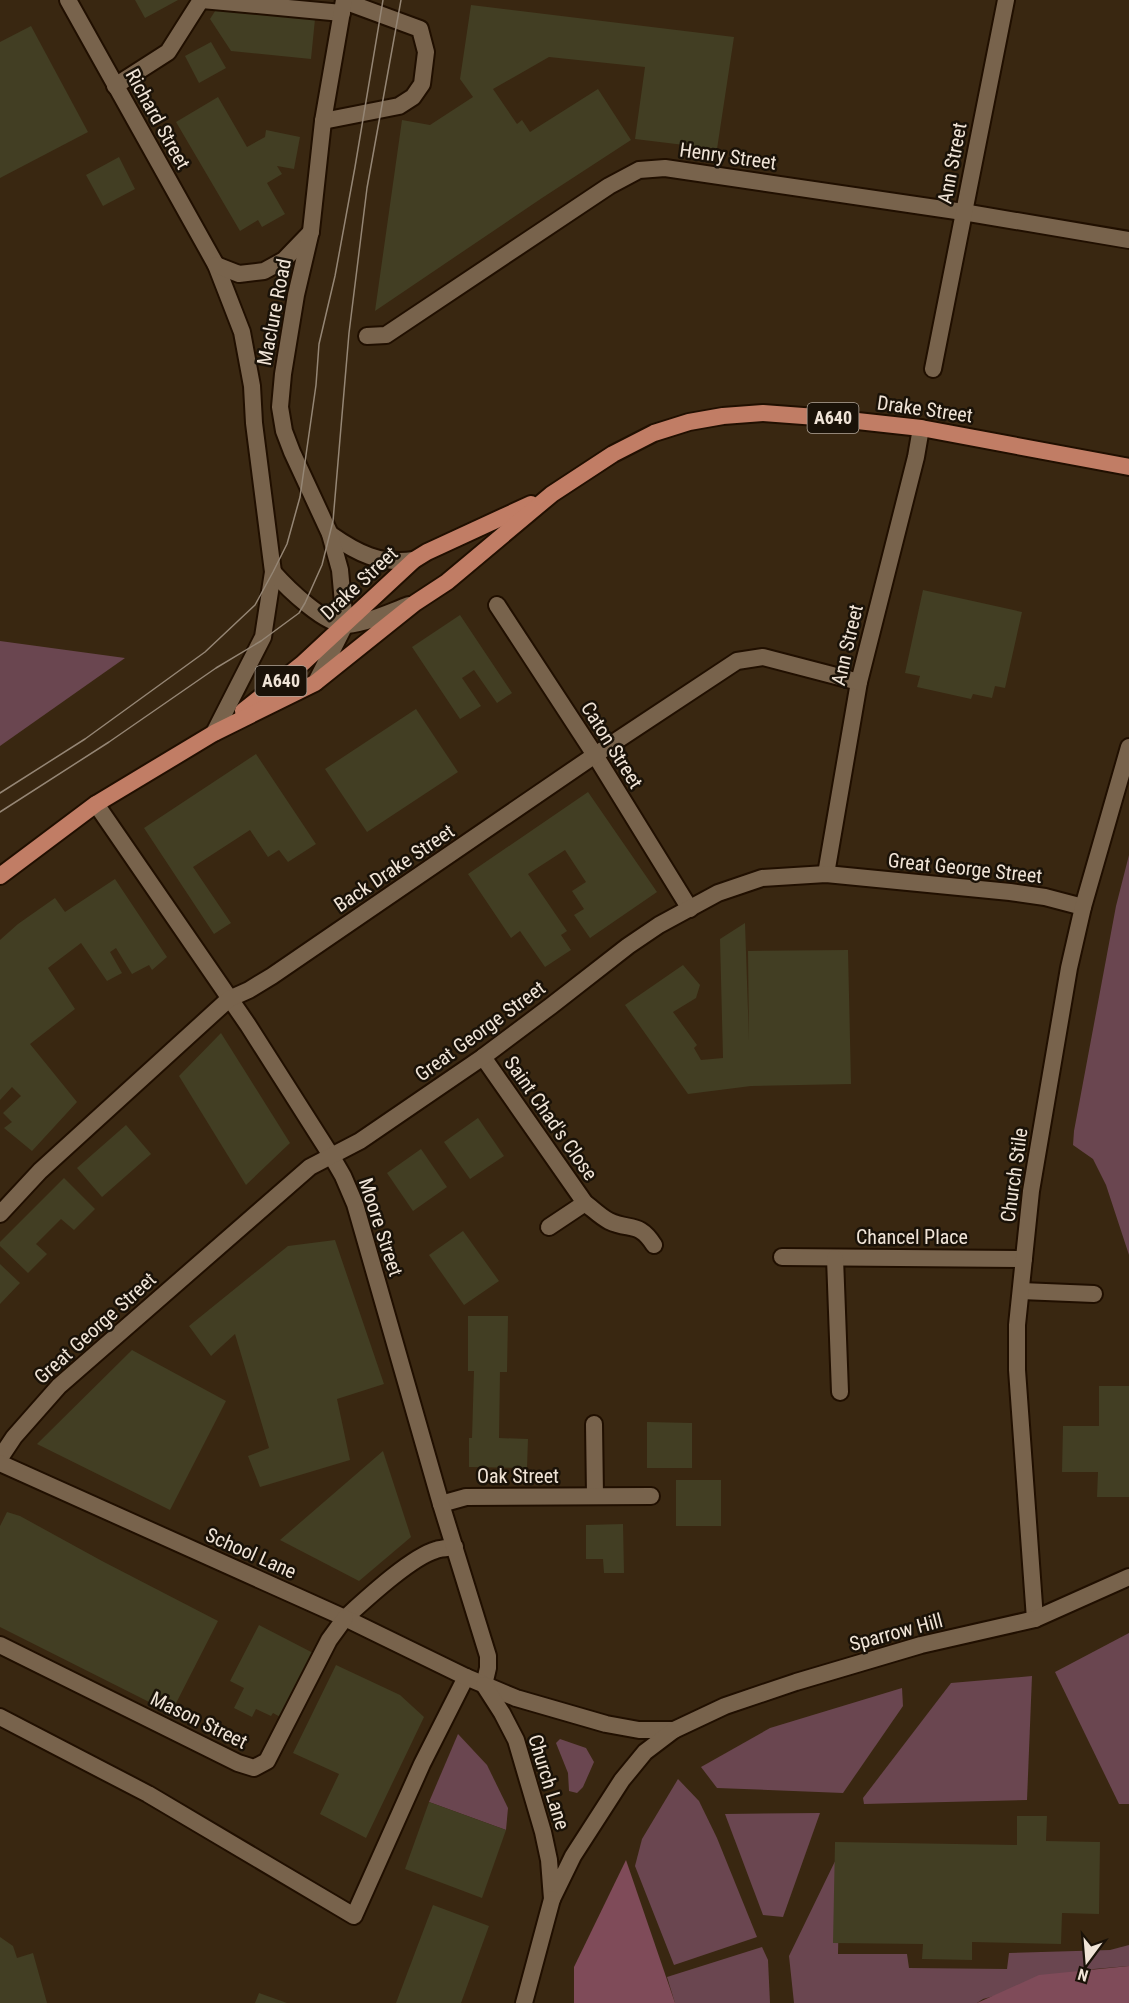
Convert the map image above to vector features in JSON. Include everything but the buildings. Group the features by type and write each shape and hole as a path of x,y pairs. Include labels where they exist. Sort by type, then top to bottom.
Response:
{"main road":[{"name":"Drake Street","path":"214,733 302,664 414,560 552,494 623,449 654,433 689,422 723,416 763,413 830,418 921,428 1129,467"},
{"name":"Drake Street","path":"0,876 96,804 214,733 315,683 415,603 447,582 552,494"}],"street":[{"name":"Richard Street","path":"68,0 214,262 232,303 245,346 252,386 254,423 273,572 262,637 214,733"},
{"path":"115,86 168,52 201,0 344,5 420,29 426,52 422,84 413,98 399,106 323,121"},
{"name":"Ann Street","path":"933,369 1006,0"},
{"name":"Maclure Road","path":"344,5 323,121 311,231 296,295 280,407 284,430 292,452 330,534 340,570 345,625"},
{"name":"Henry Street","path":"367,336 386,335 609,186 639,170 665,168 963,212 1129,240"},
{"path":"214,262 239,274 264,272 284,260 311,231"},
{"name":"Ann Street","path":"826,874 859,682 916,457 921,428"},
{"path":"330,534 354,550 375,557 398,562 414,560"},
{"path":"273,572 290,591 320,615 345,625 374,618 415,603"},
{"name":"Caton Street","path":"497,605 595,756 690,909"},
{"path":"315,683 345,625"},
{"name":"Back Drake Street","path":"0,1214 40,1172 229,999 272,976 737,661 763,657 859,682"},
{"name":"Church Stile","path":"1035,1619 1017,1370 1017,1325 1031,1191 1069,968 1083,907 1129,747"},
{"name":"Moore Street","path":"96,804 229,999 343,1176 355,1204 441,1503 488,1656 488,1668 483,1685"},
{"name":"Great George Street","path":"0,1458 59,1386 310,1167 360,1141 483,1057 628,946 659,925 718,893 762,878 826,874 1010,892 1045,897 1083,907"},
{"name":"Saint Chad's Close","path":"483,1057 585,1203 608,1221 631,1226 646,1233 654,1245"},
{"name":"Saint Chad's Close","path":"549,1227 585,1203"},
{"name":"Chancel Place","path":"782,1257 1024,1259"},
{"name":"Chancel Place","path":"835,1258 840,1392"},
{"path":"1021,1291 1094,1294"},
{"path":"594,1424 595,1496"},
{"name":"School Lane","path":"0,1463 345,1618 483,1685 516,1698 606,1724 639,1730 674,1730"},
{"name":"Oak Street","path":"441,1503 466,1497 651,1496"},
{"path":"345,1618 369,1596 420,1557 436,1550 455,1547"},
{"name":"Sparrow Hill","path":"674,1730 724,1706 796,1682 921,1645 1035,1619 1129,1577"},
{"name":"Mason Street","path":"0,1645 238,1763 254,1768 267,1761 329,1640 345,1618"},
{"path":"0,1718 148,1794 354,1916 422,1764 466,1677"},
{"name":"Church Lane","path":"483,1685 502,1713 516,1740 543,1832 549,1860 552,1899"},
{"name":"Church Lane","path":"524,2003 552,1899 573,1856 622,1780 645,1752 674,1730"}],"shaded area":[{"path":"0,641 125,658 0,746"},
{"path":"1129,855 1129,1255 1106,1185 1093,1159 1073,1145 1116,906"},
{"path":"1129,1633 1129,1804 1119,1804 1055,1672"},
{"path":"1032,1676 1027,1800 864,1804 863,1798 951,1683"},
{"path":"902,1688 903,1706 843,1793 717,1788 701,1767 770,1728"},
{"path":"458,1734 487,1765 508,1808 506,1830 429,1802"},
{"path":"560,1739 586,1748 594,1762 583,1787 577,1793 569,1791 568,1773 556,1743"},
{"path":"678,1779 699,1801 717,1838 757,1937 674,1965 635,1866 642,1839"},
{"path":"820,1813 783,1917 763,1915 725,1814"},
{"path":"840,1851 838,1954 907,1954 909,1968 1007,1969 1009,1953 1110,1950 1129,1945 1129,1966 1094,1969 983,1999 977,2003 794,2003 789,1956"},
{"path":"626,1860 675,2003 574,2003 574,1967"},
{"path":"762,1947 768,1960 770,2003 675,2003 667,1977"},
{"path":"1129,1966 1129,2003 977,2003 1039,1975"}],"tram line":[{"path":"0,793 85,739 205,652 255,605 287,544 300,497 316,385 319,344 335,276 383,0"},
{"path":"0,812 109,742 216,668 261,641 299,613 305,603 322,565 333,521 349,333 367,188 401,0"}]}
